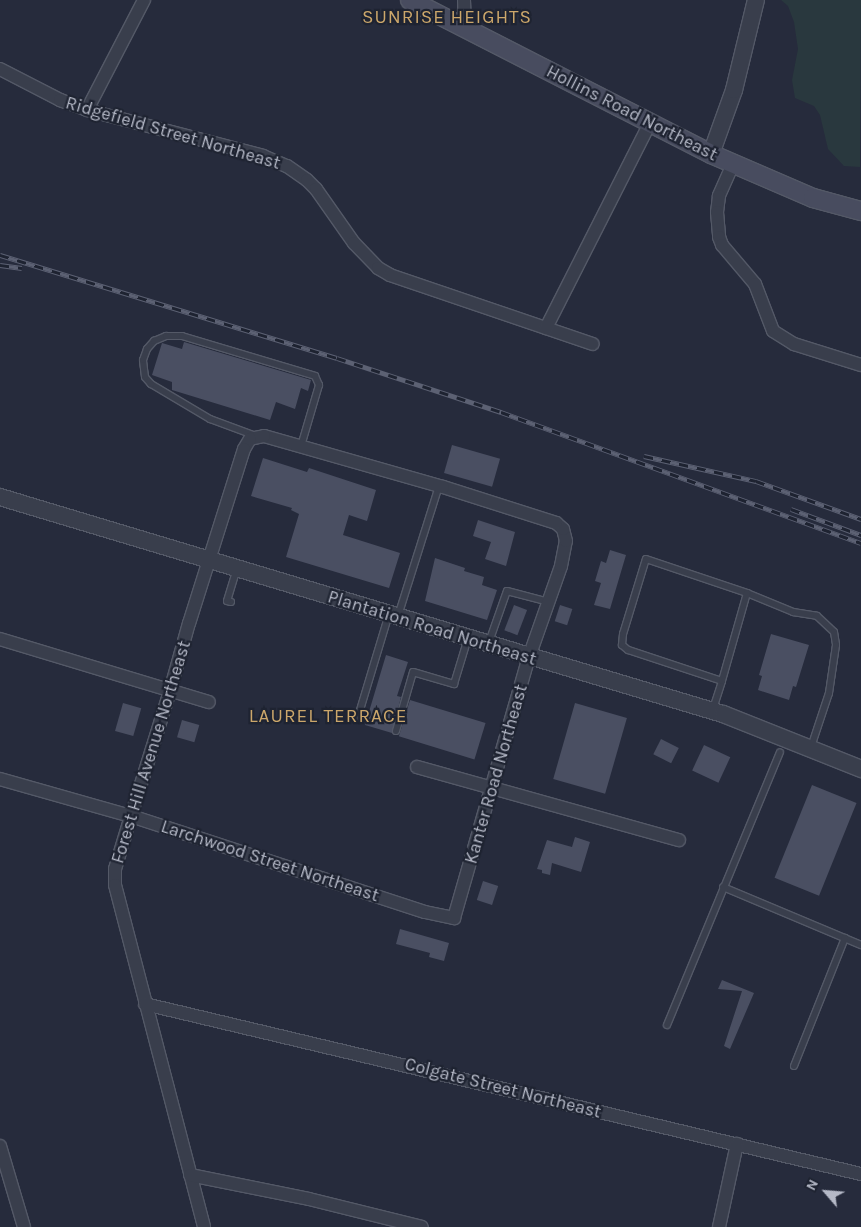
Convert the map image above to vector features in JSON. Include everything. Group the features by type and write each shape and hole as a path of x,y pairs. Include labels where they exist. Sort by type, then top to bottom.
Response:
{"main road":[{"name":"Hollins Road Northeast","path":"410,0 711,154 814,198 861,211"}],"street":[{"path":"87,110 144,0"},
{"path":"464,0 465,29"},
{"path":"711,154 734,90 756,0"},
{"name":"Ridgefield Street Northeast","path":"0,69 60,100 87,110 263,156 287,166 316,189 354,243 384,271 402,280 593,344"},
{"path":"546,328 650,123"},
{"path":"733,164 719,196 717,212 719,237 722,245 755,284 773,331 794,344 861,365"},
{"path":"257,436 264,436 301,446 439,486"},
{"name":"Forest Hill Avenue Northeast","path":"204,1227 115,885 115,869 233,482 244,449 250,439 257,436"},
{"name":"Kanter Road Northeast","path":"439,486 556,523 562,529 566,541 550,602 529,657 493,788 454,918"},
{"name":"Plantation Road Northeast","path":"0,497 713,711 861,769"},
{"path":"0,639 209,702"},
{"path":"417,767 679,840"},
{"name":"Larchwood Street Northeast","path":"0,779 131,816 425,912 454,918"},
{"name":"Colgate Street Northeast","path":"145,1004 861,1174"},
{"path":"719,1227 737,1144"},
{"path":"0,1146 24,1227"},
{"path":"190,1175 309,1199 422,1227"}],"lane":[{"path":"257,436 210,419 151,384 145,377 143,360 147,349 154,341 166,336 182,336 308,372 314,376 318,384 301,446"},
{"path":"357,720 439,486"},
{"path":"722,681 628,650 622,645 623,634 646,559 747,592 793,612 817,616 834,632 836,645 828,693 811,748"},
{"path":"231,602 227,601 238,568"},
{"path":"488,645 507,591 550,602"},
{"path":"713,711 747,592"},
{"path":"396,731 414,672 454,684 468,638"},
{"path":"667,1025 780,752"},
{"path":"723,887 861,945"},
{"path":"794,1066 845,938"}],"shaded area":[{"path":"781,0 861,0 860,167 844,166 828,149 820,115 814,106 795,98 792,80 798,49 794,22 788,6"}],"building":[{"path":"184,342 311,380 308,391 301,388 295,409 276,402 270,420 172,390 172,382 152,375 162,343 182,349"},
{"path":"452,445 500,459 492,487 444,473"},
{"path":"263,458 307,472 309,468 376,490 367,521 349,515 343,535 400,553 389,588 286,557 299,514 291,510 292,508 251,496"},
{"path":"478,520 515,532 506,566 485,559 491,542 473,536"},
{"path":"610,550 626,555 610,609 594,605 601,583 595,581 601,561 606,563"},
{"path":"435,558 465,568 464,571 484,577 482,585 497,590 487,620 425,601"},
{"path":"514,605 527,610 517,635 504,630"},
{"path":"560,605 572,609 567,625 555,621"},
{"path":"771,634 809,645 796,687 793,686 789,700 758,690 762,676 759,675"},
{"path":"386,655 408,662 397,696 401,697 392,733 365,725"},
{"path":"410,700 486,723 474,759 399,736"},
{"path":"123,703 141,708 133,736 115,731"},
{"path":"575,703 627,718 605,794 553,779"},
{"path":"182,720 199,725 194,742 177,737"},
{"path":"661,739 679,748 671,763 653,754"},
{"path":"704,745 730,757 718,783 692,770"},
{"path":"812,785 857,803 819,896 775,878"},
{"path":"575,837 590,842 581,872 552,863 550,875 542,873 542,870 537,869 547,840 572,847"},
{"path":"483,881 498,886 492,905 477,900"},
{"path":"400,929 449,943 444,961 429,957 430,953 396,944"},
{"path":"722,980 754,993 730,1049 724,1046 742,991 718,989"}],"railway":[{"path":"0,255 337,358 501,412 861,543"},
{"path":"0,265 22,268"},
{"path":"644,456 756,481 861,519"},
{"path":"791,509 861,535"}],"district":[{"name":"SUNRISE HEIGHTS","path":"447,18"},
{"name":"LAUREL TERRACE","path":"328,717"}]}
